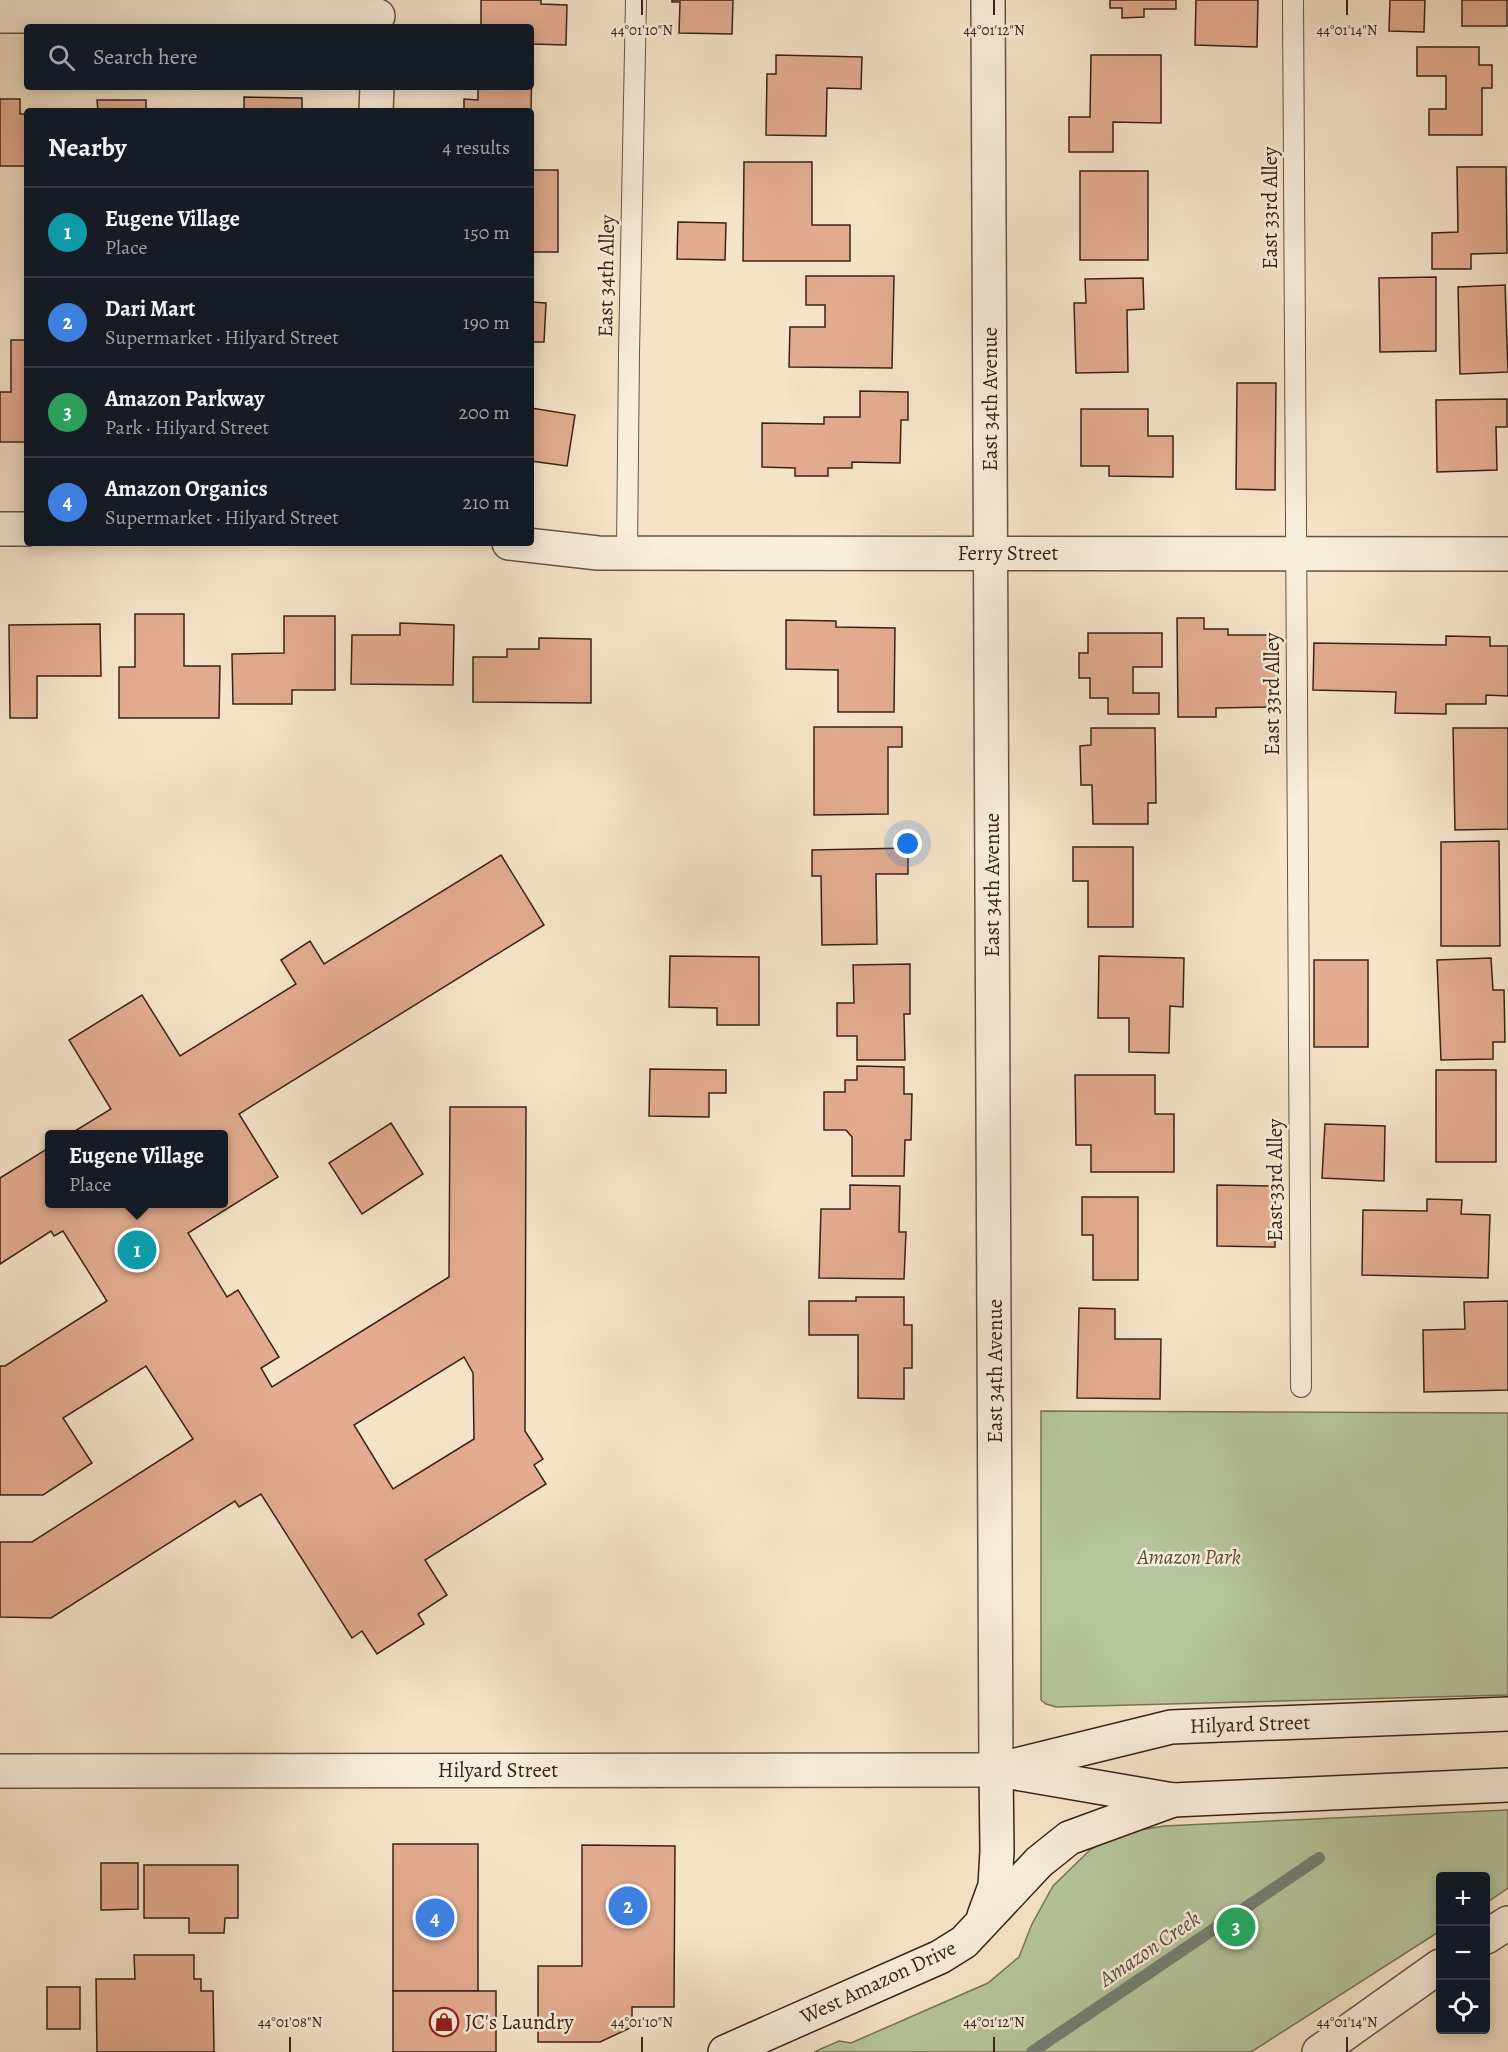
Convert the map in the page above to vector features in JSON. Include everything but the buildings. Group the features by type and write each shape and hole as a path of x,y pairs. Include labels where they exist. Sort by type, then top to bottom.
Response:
{"street":[{"name":"East 34th Avenue","path":"988,0 996,1770"},
{"path":"0,16 378,14"},
{"path":"376,108 377,90"},
{"path":"0,529 24,529"},
{"name":"Ferry Street","path":"534,546 598,553 1508,554"},
{"name":"Hilyard Street","path":"996,1770 1171,1727 1508,1714"},
{"name":"Hilyard Street","path":"0,1771 996,1770 1173,1800 1508,1785"},
{"name":"West Amazon Drive","path":"725,2052 940,1957 964,1942 982,1922 995,1886 996,1770"},
{"path":"982,1922 1039,1862 1069,1838 1173,1800"},
{"path":"1490,1934 1508,1923"},
{"path":"1319,2052 1436,1969"}],"lane":[{"name":"East 34th Alley","path":"627,552 636,0"},
{"name":"East 33rd Alley","path":"1293,0 1300,1388"}],"green space":[{"name":"Amazon Park","path":"1041,1411 1508,1413 1508,1695 1056,1707 1046,1704 1041,1700"},
{"path":"1508,1810 1508,1888 1490,1900 1490,1872 1436,1872 1436,1934 1251,2052 814,2052 839,2041 851,2043 988,1983 1019,1957 1032,1924 1053,1886 1091,1849 1116,1834 1164,1826"}],"waterway":[{"name":"Amazon Creek","path":"1032,2052 1319,1858"}],"place":[{"name":"Eugene Village","path":"137,1250"},
{"name":"Dari Mart","path":"628,1906"},
{"name":"Amazon Organics","path":"435,1918"},
{"name":"Amazon Parkway","path":"1236,1927"},
{"name":"JC's Laundry","path":"444,2022"}]}
